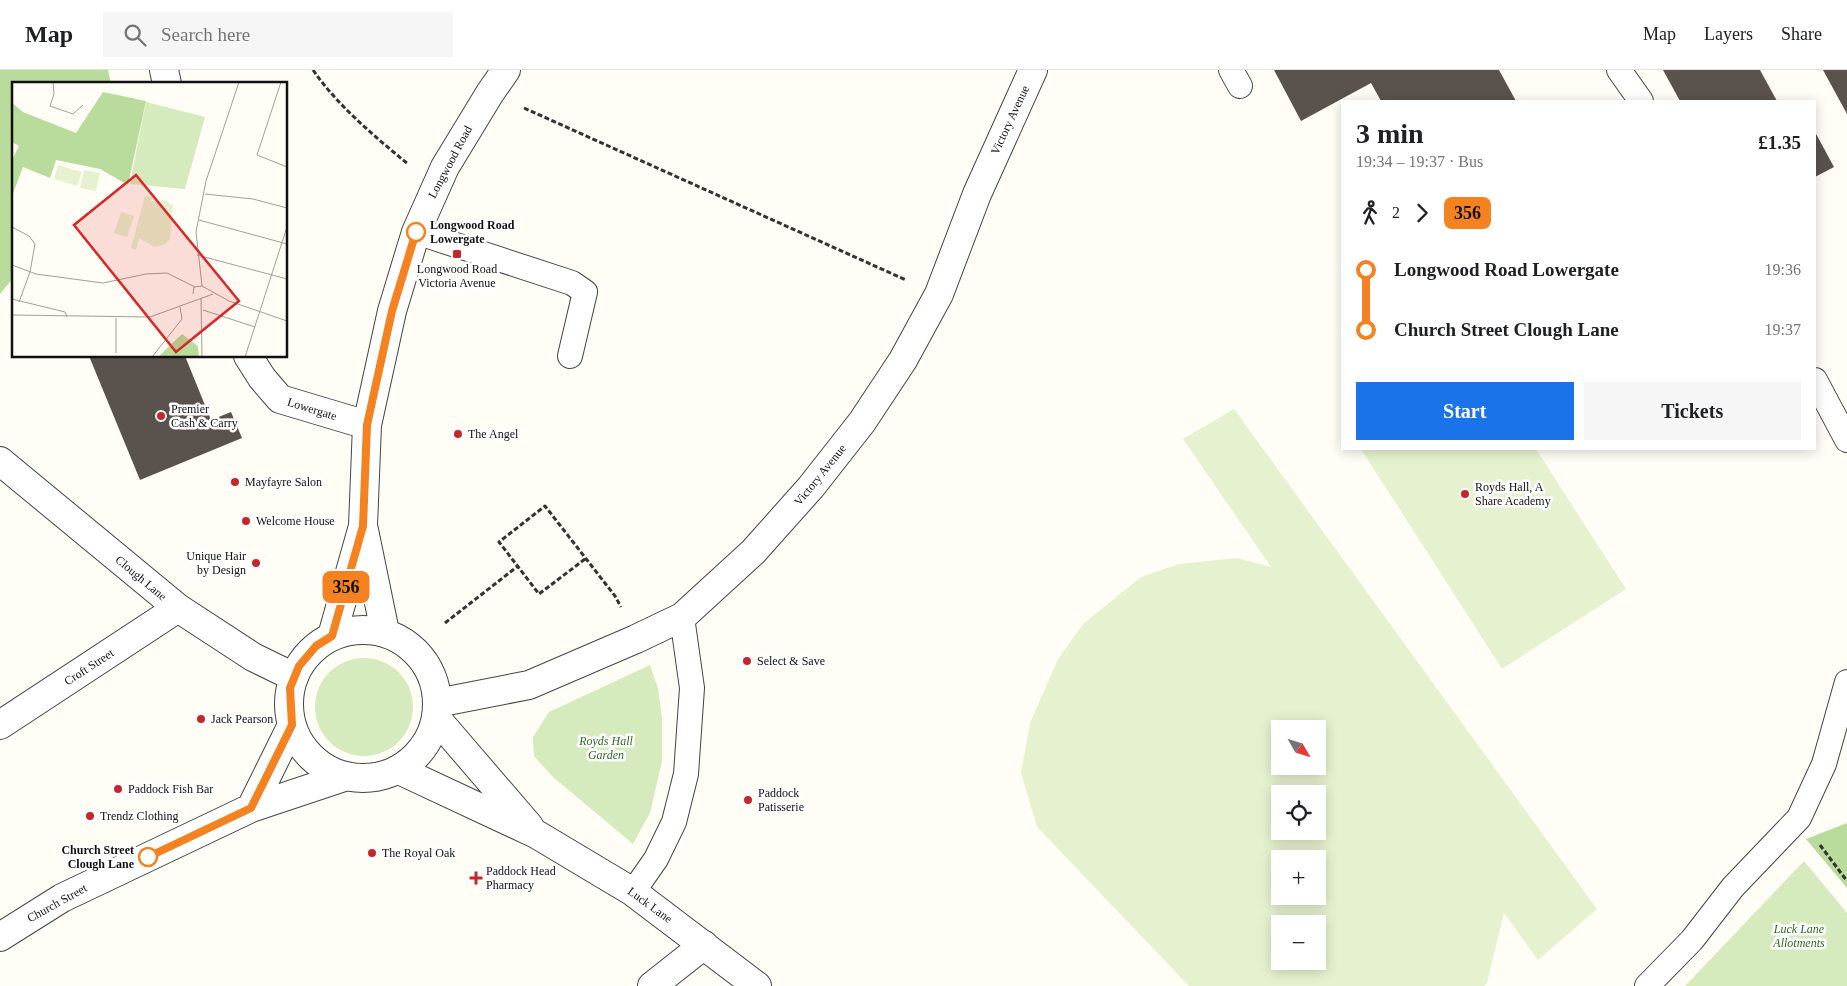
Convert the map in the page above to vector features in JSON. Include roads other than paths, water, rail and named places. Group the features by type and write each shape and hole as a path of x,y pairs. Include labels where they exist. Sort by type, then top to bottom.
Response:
{"street":[{"name":"Longwood Road","path":"332,636 363,526 367,425 392,311 416,232 445,167 506,70"},
{"name":"Victory Avenue","path":"437,711 529,685 682,617 753,552 811,487 862,422 903,360 939,294 977,194 1033,70"},
{"name":"Lowergate","path":"249,358 262,378 280,398 367,425"},
{"name":"Clough Lane","path":"0,461 178,608 253,657 294,677"},
{"name":"Longwood Road","path":"363,526 385,632"},
{"name":"Croft Street","path":"0,725 178,608"},
{"path":"359,629 385,632 399,638 419,654 437,688 437,711 430,738 414,759 399,770 374,778 359,779 334,773 317,763 301,745 292,725 290,688 299,666 316,646 332,636 359,629"},
{"name":"Luck Lane","path":"437,711 536,834"},
{"path":"251,808 292,725"},
{"name":"Luck Lane","path":"399,770 536,834 633,892 757,986"},
{"name":"Church Street","path":"0,937 62,898 251,808 348,776"},
{"path":"652,986 704,945"}],"lane":[{"path":"1619,70 1640,100"},
{"path":"416,232 572,283 585,292 570,356"},
{"path":"1816,382 1847,440"},
{"path":"633,892 656,860 674,822 686,774 692,688 682,617"},
{"path":"1647,986 1692,940 1733,887 1799,818 1824,764 1847,682"}],"place":[{"name":"Longwood Road Lowergate","path":"416,232"},
{"name":"Longwood Road Victoria Avenue","path":"457,254"},
{"name":"Premier Cash & Carry","path":"161,416"},
{"name":"The Angel","path":"458,434"},
{"name":"Mayfayre Salon","path":"235,482"},
{"name":"Royds Hall, A Share Academy","path":"1465,494"},
{"name":"Welcome House","path":"246,521"},
{"name":"Unique Hair by Design","path":"256,563"},
{"name":"Select & Save","path":"747,661"},
{"name":"Jack Pearson","path":"201,719"},
{"name":"Paddock Fish Bar","path":"118,789"},
{"name":"Paddock Patisserie","path":"748,800"},
{"name":"Trendz Clothing","path":"90,816"},
{"name":"The Royal Oak","path":"372,853"},
{"name":"Church Street Clough Lane","path":"148,857"},
{"name":"Paddock Head Pharmacy","path":"476,878"}],"park label":[{"name":"Royds Hall Garden","path":"606,748"},
{"name":"Luck Lane Allotments","path":"1799,936"}]}
